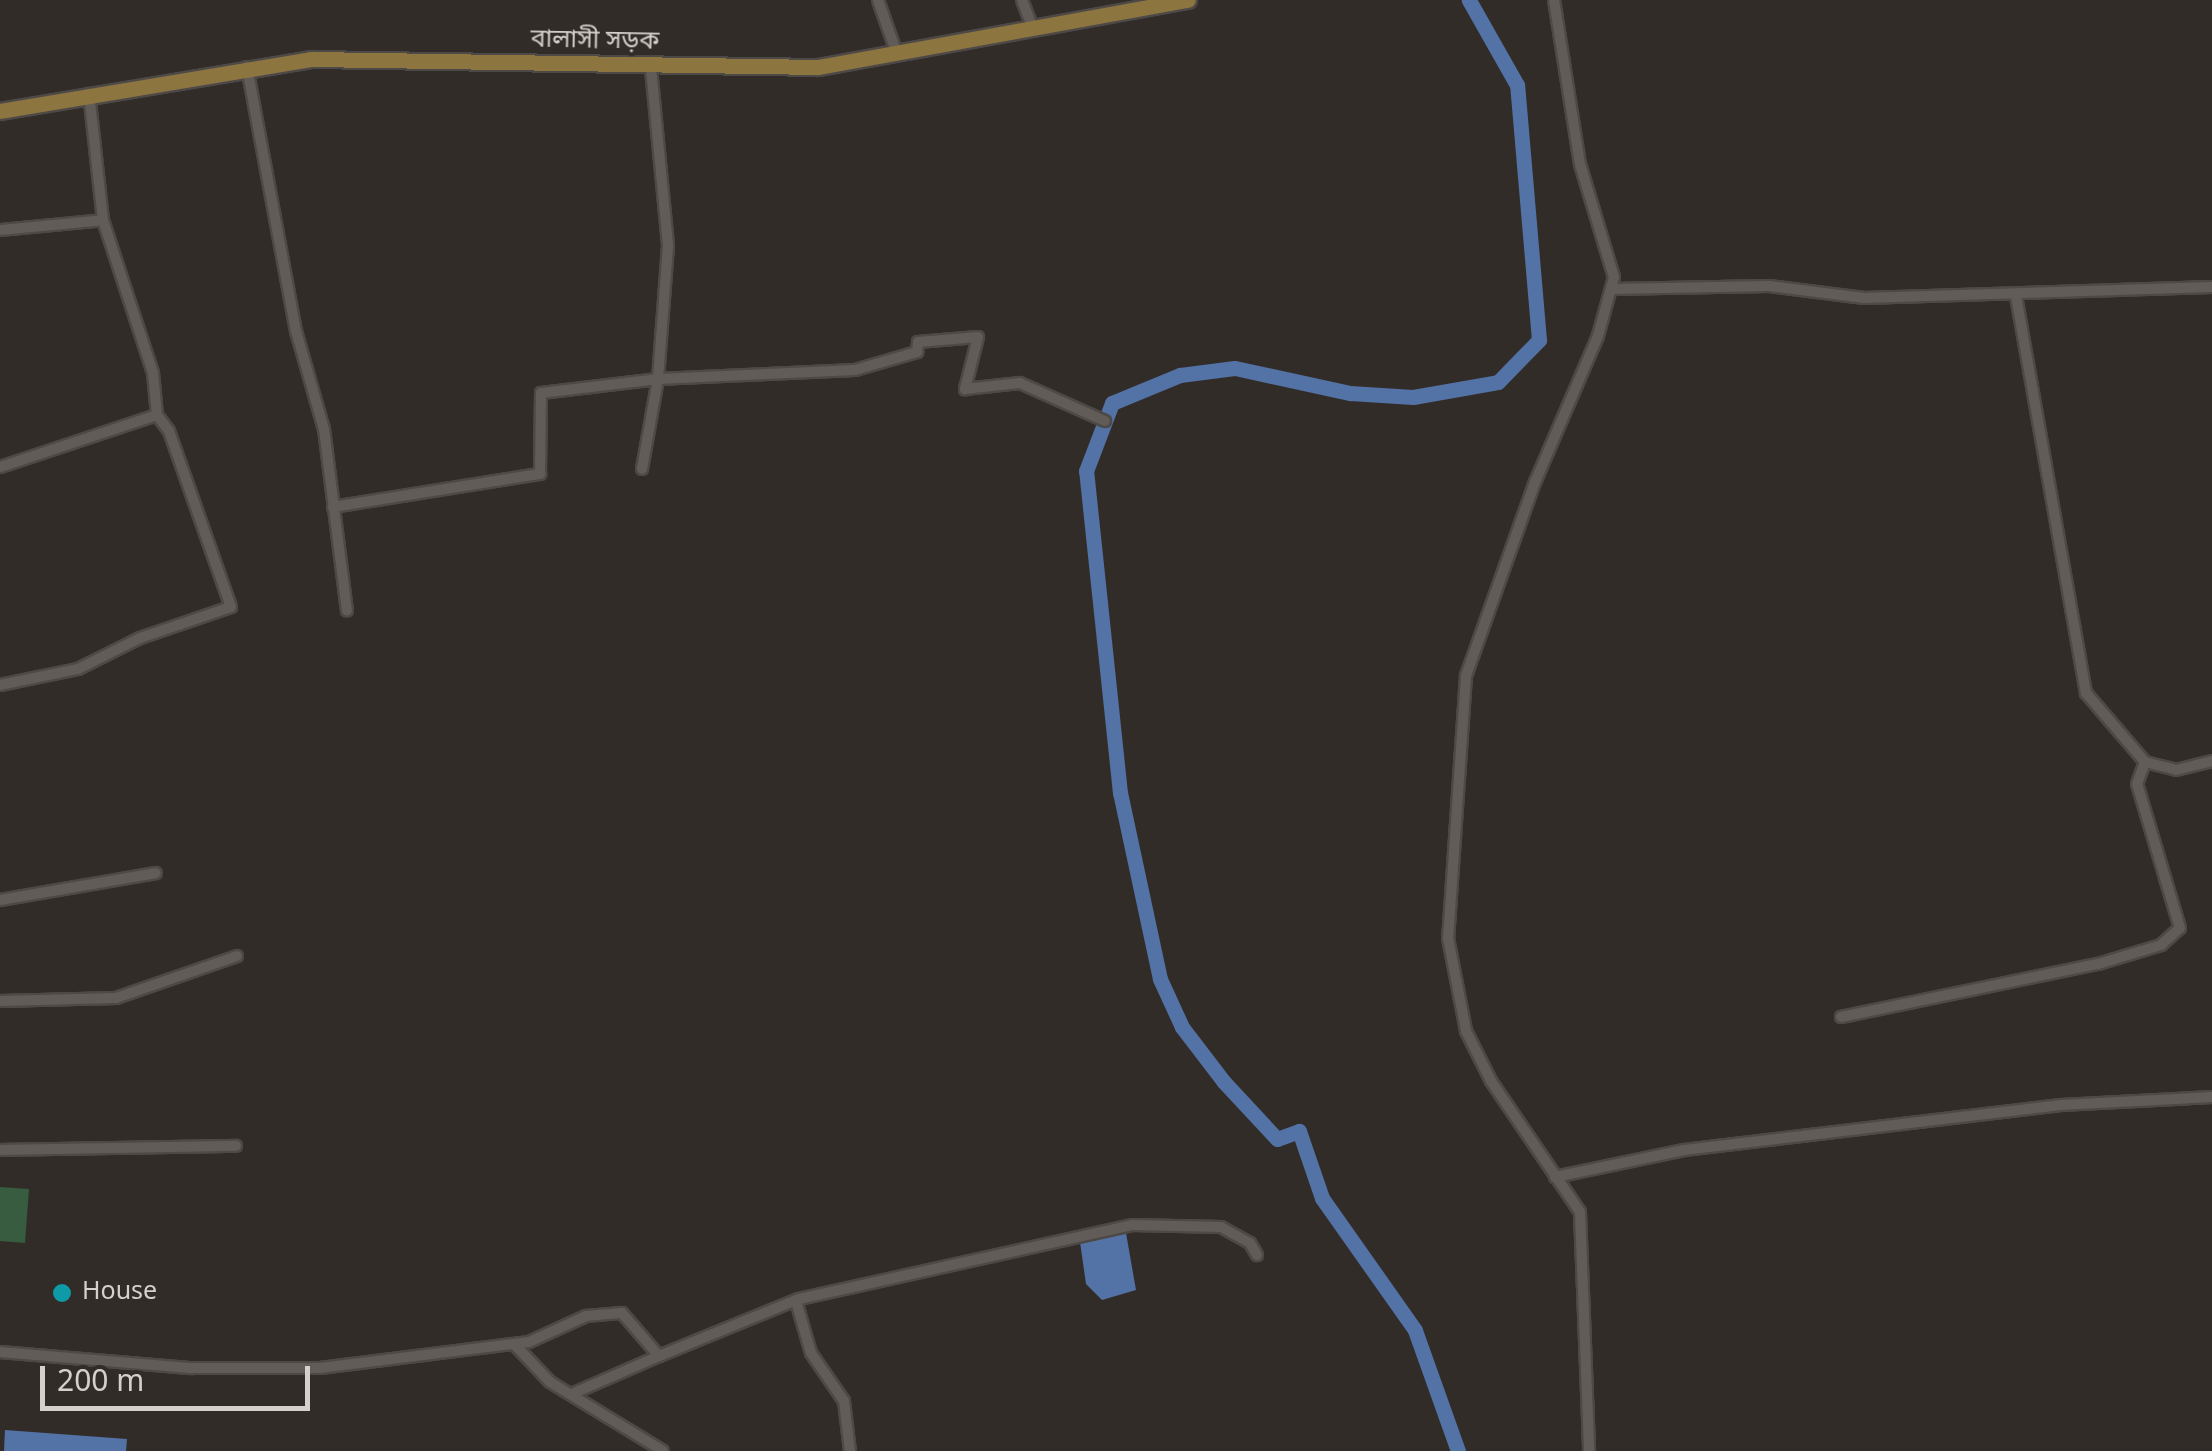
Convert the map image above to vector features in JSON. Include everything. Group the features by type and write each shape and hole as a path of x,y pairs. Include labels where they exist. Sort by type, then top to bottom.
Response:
{"main road":[{"name":"বালাসী সড়ক","path":"0,111 246,66 312,59 651,69 818,67 1188,0"}],"street":[{"path":"878,0 897,54"},
{"path":"1022,0 1033,29"},
{"path":"1554,0 1580,164 1612,261 1612,288 1514,536 1460,701 1448,938 1454,989 1491,1082 1580,1212 1584,1235 1589,1451"},
{"path":"246,66 296,331 324,429 346,611"},
{"path":"642,469 658,379 668,246 651,69"},
{"path":"0,686 78,669 140,638 231,607 169,431 158,416 153,373 103,220 89,94"},
{"path":"0,230 103,220"},
{"path":"1612,288 1769,286 1864,298 2212,288"},
{"path":"2016,296 2086,692 2145,762 2176,770 2212,762"},
{"path":"334,506 540,474 541,393 658,379 855,370 917,352 918,342 978,338 965,388 1020,383 1106,421"},
{"path":"0,467 158,416"},
{"path":"1841,1017 2161,945 2180,928 2137,784 2145,762"},
{"path":"0,900 156,873"},
{"path":"0,1000 116,998 237,956"},
{"path":"1556,1177 1684,1150 2062,1105 2212,1097"},
{"path":"0,1150 236,1146"},
{"path":"574,1393 796,1301 1132,1225 1221,1227 1257,1255"},
{"path":"796,1301 811,1353 844,1401 850,1451"},
{"path":"0,1352 192,1368 320,1368 514,1344 586,1316 622,1313 659,1356"},
{"path":"514,1344 550,1382 574,1393 663,1451"}],"green space":[{"path":"0,1187 29,1189 25,1243 0,1241"}],"water":[{"path":"1126,1233 1136,1290 1102,1300 1086,1284 1080,1242"},
{"path":"5,1430 127,1439 126,1451 4,1451"}],"waterway":[{"path":"1458,1451 1415,1330 1322,1198 1299,1131 1277,1139 1224,1082 1182,1027 1160,979 1120,793 1086,471 1112,403 1180,375 1235,368 1350,393 1413,397 1498,382 1539,340 1517,85 1469,0"}],"place":[{"name":"House","path":"62,1293"}]}
